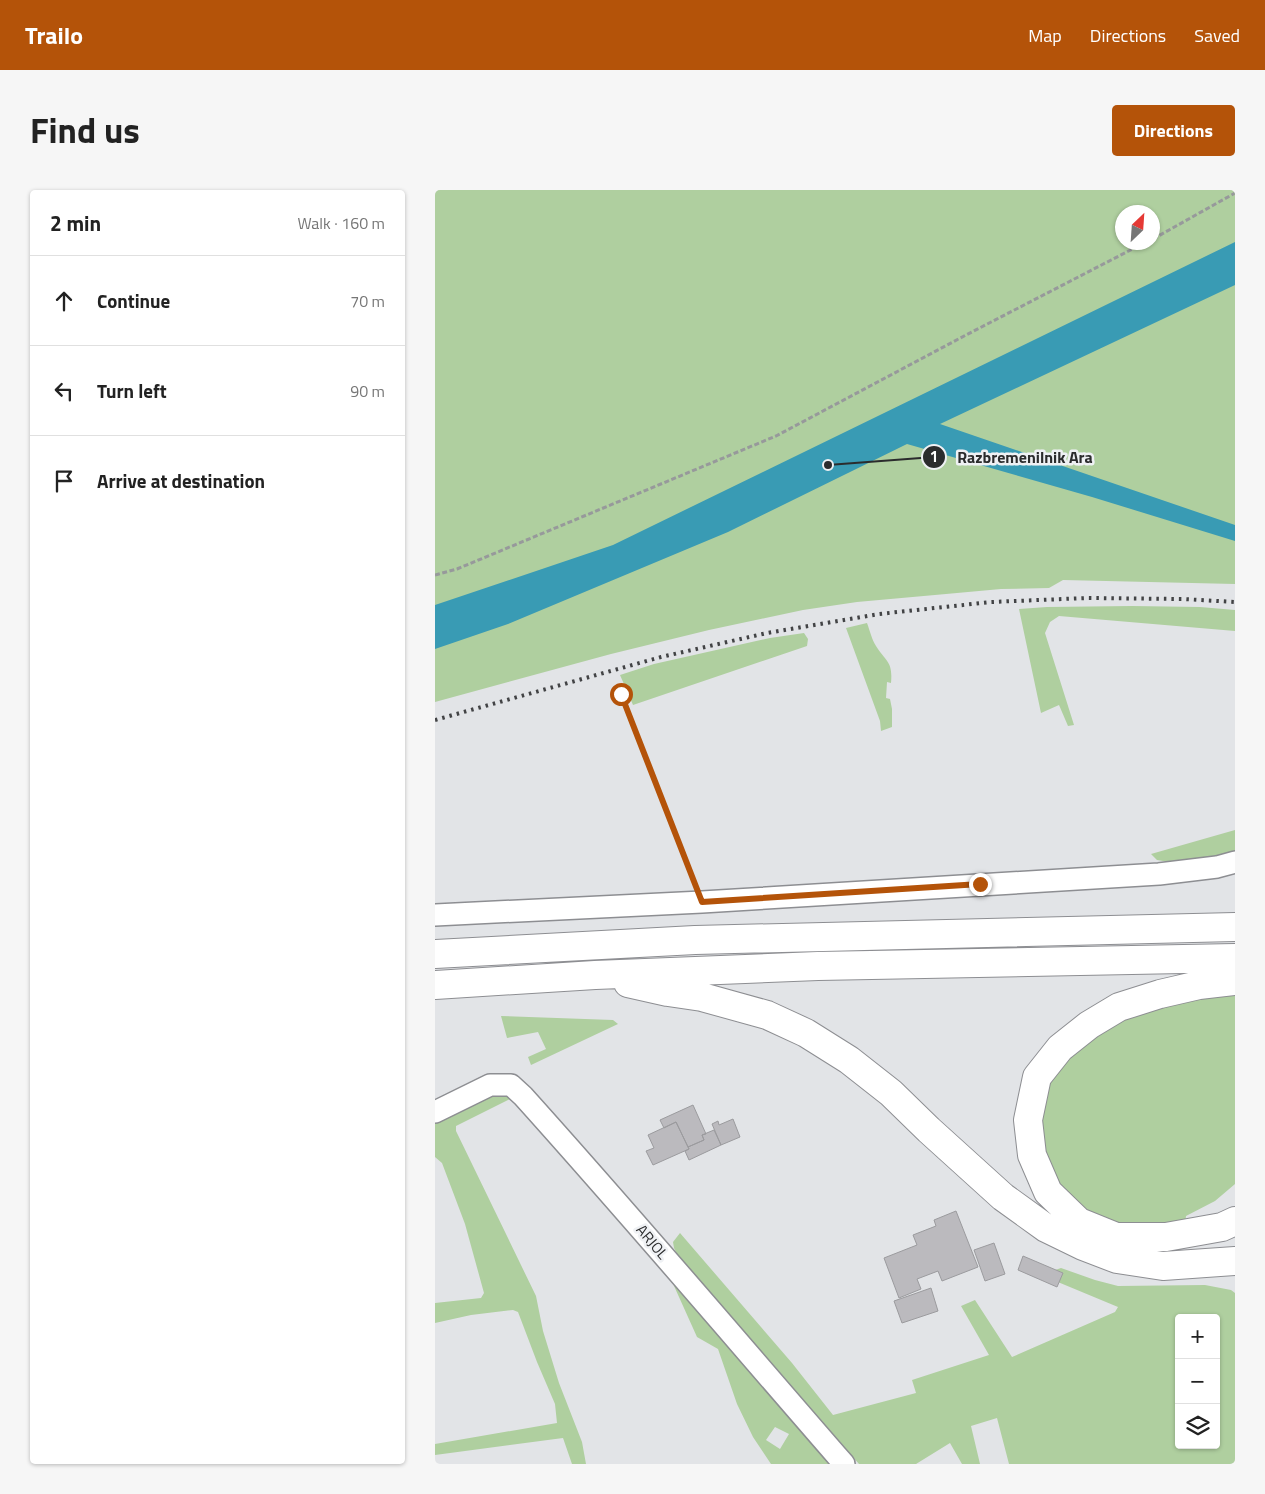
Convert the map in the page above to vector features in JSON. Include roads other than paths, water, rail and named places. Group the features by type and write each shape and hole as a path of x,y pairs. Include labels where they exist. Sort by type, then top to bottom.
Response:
{"highway":[{"path":"435,954 695,940 1235,927"},
{"path":"435,985 595,975 818,966 1235,958"},
{"path":"595,975 668,992 703,997 767,1015 806,1034 849,1060 891,1093 1003,1197 1046,1228 1083,1246 1117,1259 1163,1266 1235,1261"},
{"path":"1235,981 1160,994 1119,1007 1089,1025 1060,1048 1037,1077 1028,1120 1032,1155 1048,1192 1079,1222 1117,1237 1166,1238 1222,1227 1235,1221"}],"street":[{"path":"435,915 702,902 1159,874 1217,867 1235,862"},
{"name":"ARJOL","path":"435,1112 490,1085 511,1085 601,1182 844,1464"}],"water":[{"path":"1235,242 1235,285 940,424 1235,525 1235,541 1092,497 907,444 728,532 508,624 435,649 435,605 613,545"}],"railway":[{"path":"435,720 661,657 767,633 879,614 991,602 1087,598 1183,599 1235,602"}],"place":[{"name":"Razbremenilnik Ara","path":"828,465"}]}
